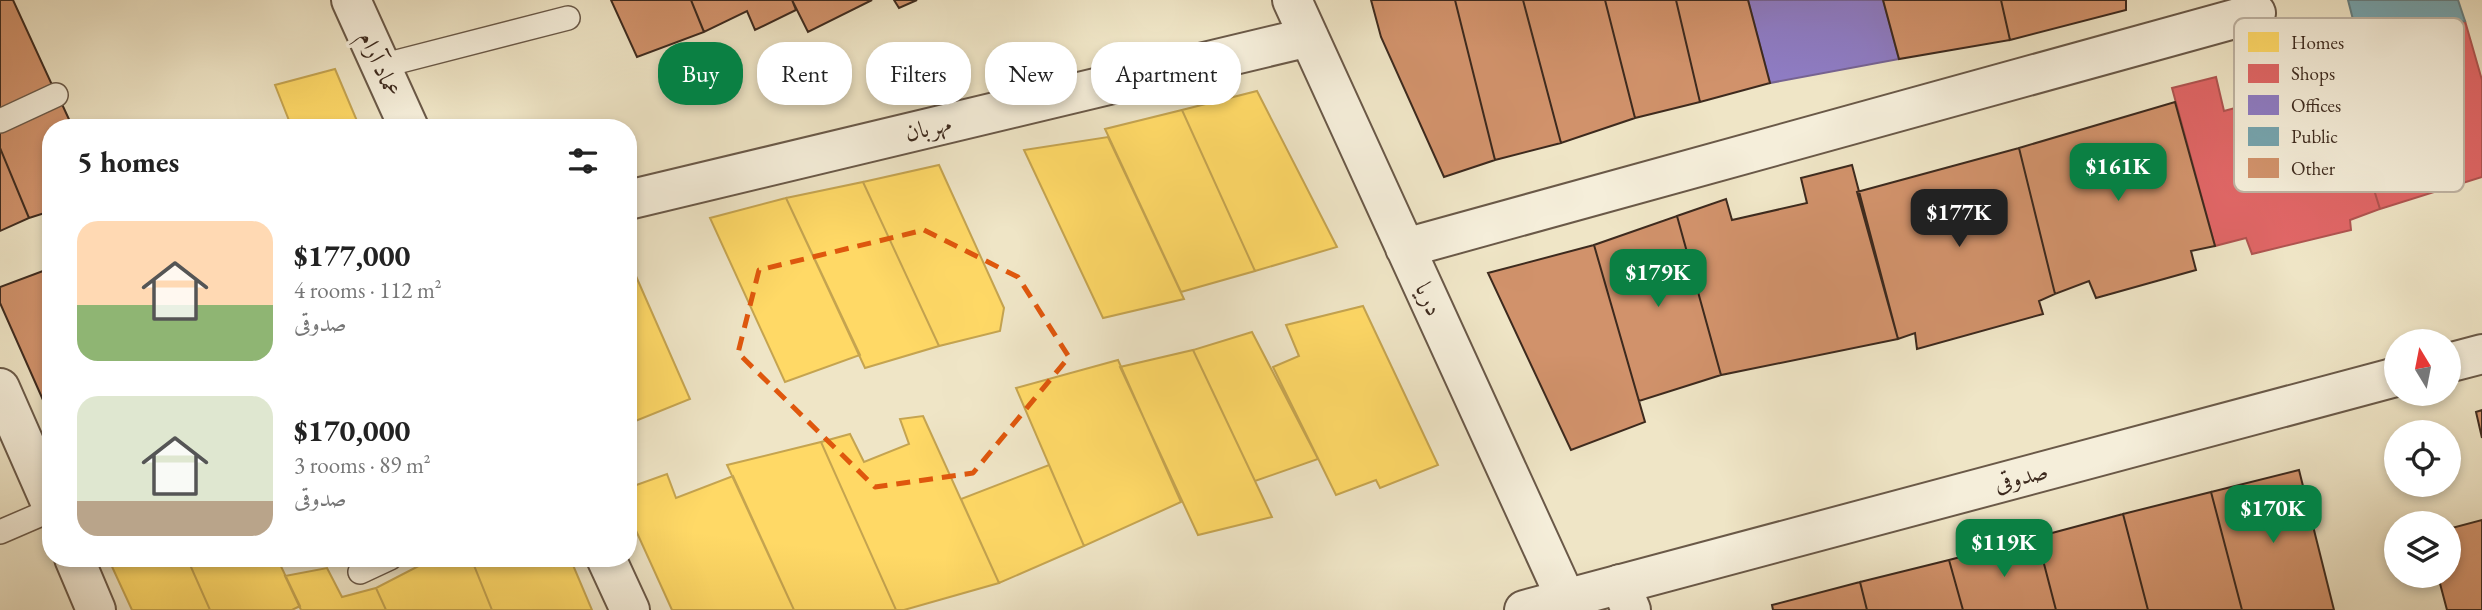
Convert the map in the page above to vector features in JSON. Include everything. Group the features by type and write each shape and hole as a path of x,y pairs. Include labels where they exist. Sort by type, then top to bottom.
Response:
{"street":[{"name":"عماد آرام","path":"351,0 405,119"},
{"name":"دریا","path":"1292,0 1566,599"},
{"path":"2238,18 2256,13"},
{"path":"1405,248 2234,19"},
{"name":"مهربان","path":"637,198 1309,37"},
{"path":"2461,360 2482,354"},
{"name":"صدوقی","path":"1524,610 1566,599 1626,597 2384,380"},
{"path":"0,388 42,484"},
{"path":"78,567 96,610"},
{"path":"610,567 630,610"}],"lane":[{"path":"381,66 568,18"},
{"path":"0,121 56,95"},
{"path":"0,532 42,514"},
{"path":"360,572 371,567"}],"highlighted area":[{"path":"924,230 1018,277 1069,357 973,473 875,487 738,353 759,270"}],"building: Homes":[{"path":"335,69 356,119 288,119 275,85"},
{"path":"1257,91 1337,247 1255,271 1182,110 1202,105 1241,105 1241,95"},
{"path":"1182,110 1255,271 1181,292 1105,129"},
{"path":"1108,137 1184,299 1103,318 1024,150"},
{"path":"939,165 1004,308 1000,331 939,346 863,182"},
{"path":"863,182 939,346 865,368 786,198"},
{"path":"786,198 860,355 785,382 710,218"},
{"path":"637,278 690,399 637,420"},
{"path":"1363,306 1438,465 1380,488 1376,480 1336,495 1273,367 1299,356 1286,325"},
{"path":"1252,332 1318,459 1255,481 1193,350"},
{"path":"1193,350 1272,517 1198,535 1120,367"},
{"path":"1118,360 1181,502 1084,546 1016,388"},
{"path":"923,416 999,583 896,610 821,442 850,434 864,462 909,444 900,419"},
{"path":"821,442 896,610 794,610 727,465"},
{"path":"1049,465 1084,546 999,583 961,499"},
{"path":"667,474 676,498 733,476 794,610 672,610 637,533 637,485"},
{"path":"112,567 191,567 210,610 132,610"},
{"path":"191,567 281,567 300,606 292,610 210,610"},
{"path":"417,567 475,567 492,610 386,610 376,588"},
{"path":"475,567 574,567 592,610 492,610"},
{"path":"327,568 342,597 376,588 386,610 301,610 285,576"}],"building: Shops":[{"path":"2464,21 2482,80 2482,177 2464,183"},
{"path":"2216,77 2224,111 2234,108 2234,192 2375,192 2380,209 2350,220 2351,230 2252,254 2246,238 2215,246 2172,88"},
{"path":"2375,192 2434,192 2380,209"}],"building: Offices":[{"path":"1748,0 1883,0 1899,59 1770,83"}],"building: Public":[{"path":"2348,0 2458,0 2464,18 2353,18"}],"building: Other":[{"path":"0,0 13,0 53,87 0,111"},
{"path":"611,0 691,0 704,32 677,42 658,42 658,49 637,57"},
{"path":"691,0 792,0 796,10 755,30 747,11 704,32"},
{"path":"792,0 872,0 808,32"},
{"path":"894,0 917,0 899,8"},
{"path":"1371,0 1455,0 1495,160 1444,177 1381,37"},
{"path":"1455,0 1523,0 1561,143 1495,160"},
{"path":"1523,0 1605,0 1635,118 1561,143"},
{"path":"1605,0 1676,0 1700,102 1635,118"},
{"path":"1676,0 1748,0 1770,83 1700,102"},
{"path":"1883,0 2001,0 2010,40 1899,59"},
{"path":"2001,0 2126,0 2126,10 2010,40"},
{"path":"61,102 69,119 42,119 42,214 29,218 0,148 0,131"},
{"path":"2175,102 2215,246 2191,251 2196,270 2096,298 2089,281 2055,294 2019,148"},
{"path":"0,148 29,218 0,231"},
{"path":"2019,148 2055,294 2039,301 2043,314 1917,349 1915,333 1898,339 1857,192"},
{"path":"1852,165 1898,339 1721,375 1677,216 1726,199 1732,220 1807,203 1801,178"},
{"path":"1677,216 1721,375 1639,401 1594,245"},
{"path":"1594,245 1645,422 1571,450 1488,273"},
{"path":"42,271 42,398 0,303 0,287"},
{"path":"2482,410 2482,438 2476,412"},
{"path":"2299,470 2334,610 2242,610 2211,492"},
{"path":"2211,492 2242,610 2148,610 2123,514"},
{"path":"2123,514 2148,610 2056,610 2037,537"},
{"path":"2482,520 2482,610 2447,610 2441,588 2461,588 2461,526"},
{"path":"2037,537 2056,610 1963,610 1949,560"},
{"path":"1949,560 1963,610 1867,610 1860,582"},
{"path":"1860,582 1867,610 1773,610 1772,605"}]}
